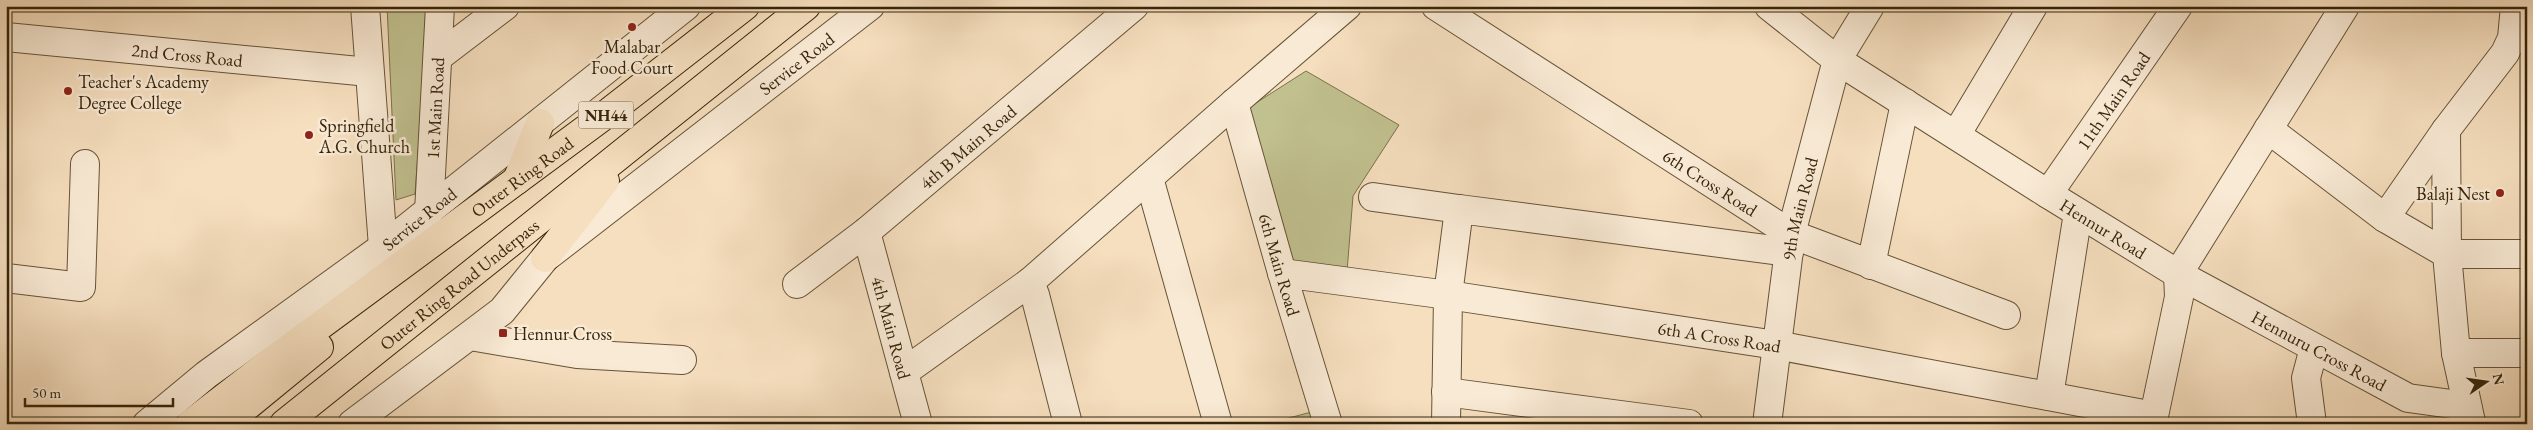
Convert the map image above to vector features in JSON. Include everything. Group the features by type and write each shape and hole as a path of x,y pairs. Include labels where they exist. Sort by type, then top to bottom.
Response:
{"highway":[{"name":"Outer Ring Road","path":"465,219 609,112 745,6"},
{"name":"NH44","path":"634,144 806,6"},
{"path":"517,180 540,123"},
{"path":"545,258 634,144"},
{"name":"Outer Ring Road Underpass","path":"284,424 634,144"},
{"path":"225,424 460,234 465,219"},
{"name":"NH44","path":"190,424 222,397 465,219"}],"street":[{"path":"365,6 383,247"},
{"name":"1st Main Road","path":"428,212 440,6"},
{"path":"438,57 505,6"},
{"name":"Service Road","path":"147,424 206,374 383,247 686,6"},
{"name":"Service Road","path":"352,424 502,311 545,258 870,6"},
{"name":"4th B Main Road","path":"797,284 866,232 1134,6"},
{"path":"904,372 1030,282 1234,102 1347,6"},
{"name":"6th Cross Road","path":"1436,6 1790,243 1871,265 2006,314"},
{"name":"Hennur Road","path":"1769,6 1837,60 2178,274"},
{"name":"9th Main Road","path":"1766,424 1790,243 1837,60 1870,6"},
{"path":"1956,135 2033,6"},
{"name":"11th Main Road","path":"2048,194 2178,6"},
{"path":"2152,420 2179,297 2178,274 2344,6"},
{"path":"2385,218 2446,130 2505,53 2512,38 2515,6"},
{"name":"2nd Cross Road","path":"6,37 369,72"},
{"name":"6th Main Road","path":"1234,102 1282,273 1328,424"},
{"path":"1871,265 1905,103"},
{"path":"2268,129 2385,218 2446,254 2527,254"},
{"path":"2446,130 2446,254 2456,353 2469,415"},
{"path":"6,278 81,287 85,164"},
{"path":"1149,178 1218,424"},
{"path":"1373,197 1459,209 1790,243"},
{"path":"1446,424 1448,296 1459,209"},
{"path":"2049,396 2078,213"},
{"name":"4th Main Road","path":"866,232 918,424"},
{"name":"6th A Cross Road","path":"1282,273 1776,345 2049,396 2152,420"},
{"name":"Hennuru Cross Road","path":"2178,274 2408,398 2469,415"},
{"path":"1030,282 1035,294 1068,424"},
{"path":"470,336 577,354 682,360"},
{"path":"2312,424 2306,378 2314,348"},
{"path":"2456,353 2527,353"},
{"path":"1446,392 1690,424"}],"shaded area":[{"path":"387,6 429,6 415,194 396,200"},
{"path":"1306,71 1399,125 1353,196 1347,272 1291,266 1248,108"},
{"path":"1319,410 1323,424 1266,424"}],"place":[{"name":"Malabar Food Court","path":"632,27"},
{"name":"Teacher's Academy Degree College","path":"68,91"},
{"name":"Springfield A.G. Church","path":"309,135"},
{"name":"Balaji Nest","path":"2500,193"},
{"name":"Hennur Cross","path":"503,333"}]}
